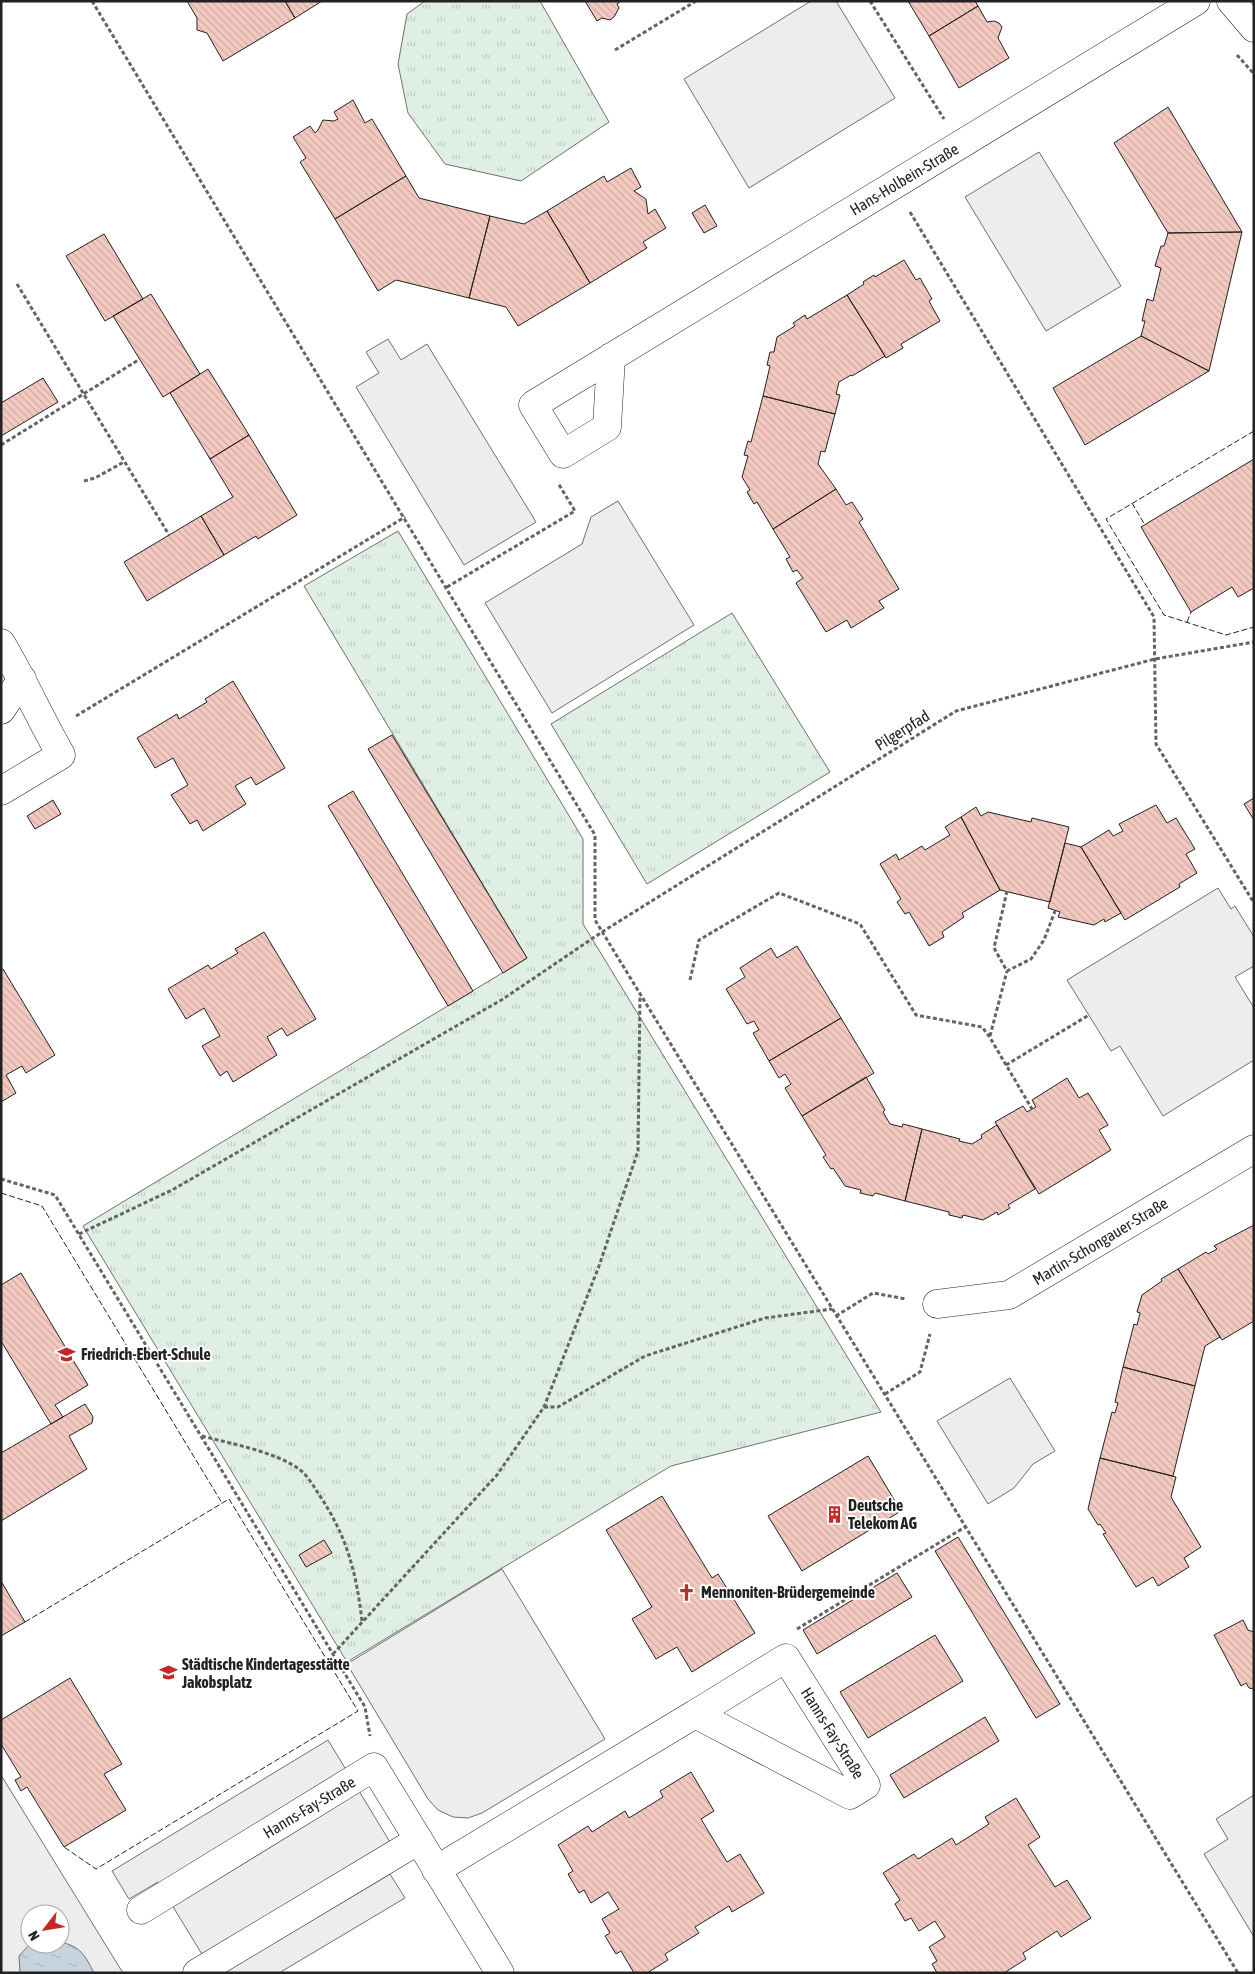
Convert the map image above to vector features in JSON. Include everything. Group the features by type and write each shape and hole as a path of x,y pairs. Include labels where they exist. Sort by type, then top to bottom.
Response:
{"street":[{"name":"Hans-Holbein-Straße","path":"611,357 1196,1"},
{"path":"1231,1 1254,28"},
{"path":"1,643 61,754 1,790"},
{"path":"1,710 22,679"},
{"name":"Martin-Schongauer-Straße","path":"937,1304 1009,1295 1254,1149"},
{"path":"436,1870 786,1658"},
{"name":"Hanns-Fay-Straße","path":"694,1714 850,1795 866,1785 786,1658"},
{"path":"374,1767 500,1973"},
{"name":"Hanns-Fay-Straße","path":"141,1910 374,1767"},
{"path":"197,1973 419,1840"}],"path":[{"path":"92,1 595,835 595,920 1238,1973"},
{"path":"615,50 696,1"},
{"path":"870,1 960,145"},
{"path":"894,185 1154,617 1156,744 1254,903"},
{"path":"17,284 169,535"},
{"path":"1,445 140,359"},
{"path":"84,481 96,478 124,462"},
{"path":"447,587 575,511 556,481"},
{"path":"48,732 405,518"},
{"name":"Pilgerpfad","path":"79,1234 181,1185 503,999 602,932 956,711 1155,659 1254,642"},
{"path":"990,1036 1007,970 994,948 1007,891"},
{"path":"690,980 699,940 779,893 860,924 916,1015 982,1028 990,1036 1032,1109"},
{"path":"1007,970 1031,959 1044,940 1055,910"},
{"path":"333,1654 498,1475 544,1407 599,1266 638,1151 640,994"},
{"path":"1006,1065 1089,1015"},
{"path":"1,1179 55,1195 365,1707 374,1767"},
{"path":"836,1316 873,1293 937,1304 920,1372 885,1394"},
{"path":"544,1407 558,1407 645,1356 765,1318 832,1308"},
{"path":"201,1436 275,1457 300,1470 330,1510 348,1547 357,1582 362,1622"},
{"path":"786,1658 788,1634 965,1527"}],"green space":[{"path":"425,1 540,1 609,122 521,181 445,164 408,113 398,64 407,14"},
{"path":"398,531 583,839 583,924 881,1412 671,1466 347,1662 83,1226 527,958 304,586"},
{"path":"732,613 830,772 647,884 551,724"}],"shaded area":[{"path":"811,1 836,1 895,98 749,188 684,79"},
{"path":"1039,152 1121,286 1046,331 965,197"},
{"path":"388,339 401,360 427,344 536,522 464,565 356,387 379,373 366,352"},
{"path":"618,501 694,625 552,713 485,603 582,544 591,517"},
{"path":"1218,888 1231,909 1235,906 1254,937 1254,966 1235,977 1254,1008 1254,1060 1163,1116 1120,1046 1111,1051 1067,980"},
{"path":"1010,1378 1055,1451 1033,1464 1014,1488 988,1504 937,1421"},
{"path":"502,1569 605,1739 482,1813 468,1818 453,1817 438,1810 428,1799 347,1664"},
{"path":"328,1740 390,1842 203,1956 158,1882 129,1899 112,1871"},
{"path":"1,1775 123,1973 1,1973"},
{"path":"1254,1795 1254,1937 1204,1854 1228,1839 1216,1819"},
{"path":"390,1874 405,1898 279,1973 224,1973"}],"water":[{"path":"70,1945 81,1952 94,1973 20,1973 19,1956 21,1954 70,1954"}],"building":[{"path":"187,1 285,1 295,18 223,61 207,33 197,30 197,18"},
{"path":"285,1 322,1 295,18"},
{"path":"585,1 621,1 617,4 619,8 614,17 610,20 602,18 597,21"},
{"path":"908,1 975,1 978,6 929,36"},
{"path":"978,6 987,22 994,21 1002,27 998,38 1009,58 959,88 929,36"},
{"path":"353,100 365,123 372,119 406,176 335,219 300,162 306,158 293,137 310,126 315,133 323,120 334,121 338,119 334,112"},
{"path":"1168,107 1242,232 1168,233 1114,143"},
{"path":"631,168 641,187 634,191 646,199 648,214 655,209 666,228 643,242 647,248 590,283 547,211 604,176 607,182"},
{"path":"406,176 419,198 490,216 469,298 396,280 378,291 335,219"},
{"path":"705,205 717,226 704,233 692,213"},
{"path":"547,211 590,283 518,326 506,307 469,298 490,216 524,224"},
{"path":"1242,232 1209,371 1141,336 1145,321 1142,321 1147,299 1153,301 1161,268 1155,266 1161,246 1164,246 1168,233"},
{"path":"104,234 143,299 105,321 66,256"},
{"path":"904,260 916,280 920,278 932,299 929,301 940,321 901,344 903,348 886,358 847,295 874,275 875,277"},
{"path":"151,294 200,374 163,397 113,316"},
{"path":"847,295 885,356 839,382 836,394 840,395 835,414 763,396 770,366 767,365 770,352 774,352 777,337 795,326 793,323 805,315 807,319"},
{"path":"1141,336 1209,371 1085,445 1053,388"},
{"path":"208,369 249,435 210,459 170,393"},
{"path":"43,378 58,402 1,436 1,403"},
{"path":"763,396 835,414 825,452 821,451 818,464 836,489 773,529 757,502 754,504 747,492 750,490 742,477 748,456 744,455 748,441 751,442"},
{"path":"249,435 297,515 258,539 256,536 224,555 201,516 233,497 210,459"},
{"path":"1254,459 1254,588 1238,597 1232,587 1191,612 1141,527"},
{"path":"836,489 846,505 852,502 863,519 859,522 899,589 879,601 884,608 851,628 847,620 826,632 796,583 803,578 797,570 793,572 786,559 790,557 773,529"},
{"path":"201,516 224,555 147,601 124,562"},
{"path":"233,681 285,768 256,785 251,777 235,786 246,804 203,831 197,820 190,824 171,795 188,785 173,758 155,768 137,738 177,714 179,719 207,702 205,699"},
{"path":"392,735 527,958 503,973 368,749"},
{"path":"353,791 473,991 448,1006 328,806"},
{"path":"1254,798 1254,820 1244,804"},
{"path":"53,800 61,814 35,829 27,816"},
{"path":"1156,805 1167,823 1176,818 1195,849 1186,854 1197,873 1179,884 1180,887 1125,920 1081,847 1109,830 1113,836 1123,831 1119,824"},
{"path":"976,807 981,816 988,812 1031,822 1032,818 1069,827 1050,902 1000,890 961,817"},
{"path":"961,817 1000,890 962,913 964,917 942,932 944,937 929,946 909,912 905,914 897,902 901,899 880,864 896,854 899,860 922,846 925,850 950,835 945,827"},
{"path":"1065,843 1081,847 1121,913 1105,922 1104,919 1094,925 1058,917 1060,912 1048,908"},
{"path":"264,932 316,1019 287,1036 282,1028 267,1037 277,1055 233,1082 227,1071 220,1076 202,1046 220,1036 204,1008 186,1019 168,989 208,965 211,969 238,953 235,949"},
{"path":"797,946 841,1018 769,1061 753,1033 759,1030 754,1021 747,1024 726,989 745,977 740,968 771,948 777,958"},
{"path":"3,969 55,1055 26,1073 22,1066 6,1075 16,1093 1,1102 1,970"},
{"path":"841,1018 874,1073 802,1116 785,1088 791,1084 785,1074 779,1078 769,1061"},
{"path":"866,1077 885,1110 883,1112 890,1124 902,1127 903,1124 922,1129 905,1201 875,1193 873,1196 860,1193 861,1190 845,1186 823,1157 826,1155 802,1116"},
{"path":"1067,1078 1079,1098 1088,1093 1108,1125 1099,1130 1111,1150 1039,1194 995,1122 1023,1106 1027,1112 1036,1107 1032,1100"},
{"path":"997,1125 1035,1189 1008,1205 1010,1208 998,1215 997,1212 983,1220 963,1215 962,1218 949,1215 949,1212 905,1201 922,1129 972,1144 982,1138 981,1135"},
{"path":"1254,1225 1254,1321 1222,1340 1178,1269 1206,1252 1208,1254 1217,1249 1214,1246"},
{"path":"1178,1269 1220,1337 1205,1346 1195,1386 1123,1367 1134,1324 1137,1325 1140,1313 1137,1312 1142,1295 1162,1281 1161,1279"},
{"path":"21,1273 88,1385 55,1405 63,1417 51,1424 1,1341 1,1285"},
{"path":"1123,1367 1195,1386 1173,1476 1100,1458 1112,1412 1115,1413 1118,1403 1115,1402"},
{"path":"85,1404 93,1417 92,1423 69,1436 87,1469 1,1521 1,1453"},
{"name":"Deutsche Telekom AG","path":"868,1456 901,1511 802,1571 768,1516"},
{"path":"1100,1458 1176,1477 1171,1497 1201,1547 1184,1558 1189,1567 1158,1586 1153,1577 1136,1587 1103,1534 1106,1533 1100,1524 1098,1525 1088,1509"},
{"name":"Mennoniten-Brüdergemeinde","path":"662,1496 712,1578 718,1574 755,1633 692,1672 677,1647 656,1659 632,1619 652,1607 606,1530"},
{"path":"958,1537 1060,1704 1036,1718 935,1551"},
{"path":"324,1540 332,1553 306,1567 299,1555"},
{"path":"897,1573 912,1597 817,1654 803,1630"},
{"path":"1,1581 25,1622 1,1636"},
{"path":"1243,1620 1248,1630 1254,1632 1254,1689 1249,1688 1246,1683 1241,1686 1214,1635"},
{"path":"935,1635 963,1681 868,1738 840,1692"},
{"path":"70,1678 122,1764 104,1774 126,1810 64,1847 27,1787 21,1791 15,1780 21,1777 1,1744 1,1720"},
{"path":"985,1717 999,1741 904,1798 890,1775"},
{"path":"691,1772 714,1811 701,1819 727,1862 740,1854 764,1893 732,1912 729,1906 695,1927 699,1933 665,1954 668,1960 647,1973 634,1973 621,1951 616,1954 605,1936 610,1933 602,1919 619,1909 608,1892 591,1903 584,1890 579,1893 568,1874 573,1871 558,1845 588,1826 592,1832 625,1811 629,1818 663,1797 660,1791"},
{"path":"1016,1798 1040,1837 1028,1845 1055,1887 1067,1880 1091,1918 1061,1937 1057,1931 1023,1953 1026,1959 1004,1973 937,1973 932,1964 937,1961 929,1947 945,1937 935,1921 919,1931 911,1918 905,1921 895,1904 900,1900 883,1873 914,1854 918,1859 952,1838 956,1845 989,1824 985,1817"}],"fence":[{"path":"1254,431 1106,519 1164,615 1226,635 1254,627"},
{"path":"1132,503 1145,525"},
{"path":"1187,622 1191,612"},
{"path":"1,1193 42,1206 222,1503"},
{"path":"25,1622 229,1499 358,1711 96,1869 64,1847"}],"place":[{"name":"Friedrich-Ebert-Schule","path":"67,1354"},
{"name":"Deutsche Telekom AG","path":"834,1514"},
{"name":"Mennoniten-Brüdergemeinde","path":"687,1592"},
{"name":"Städtische Kindertagesstätte Jakobsplatz","path":"168,1673"}]}
